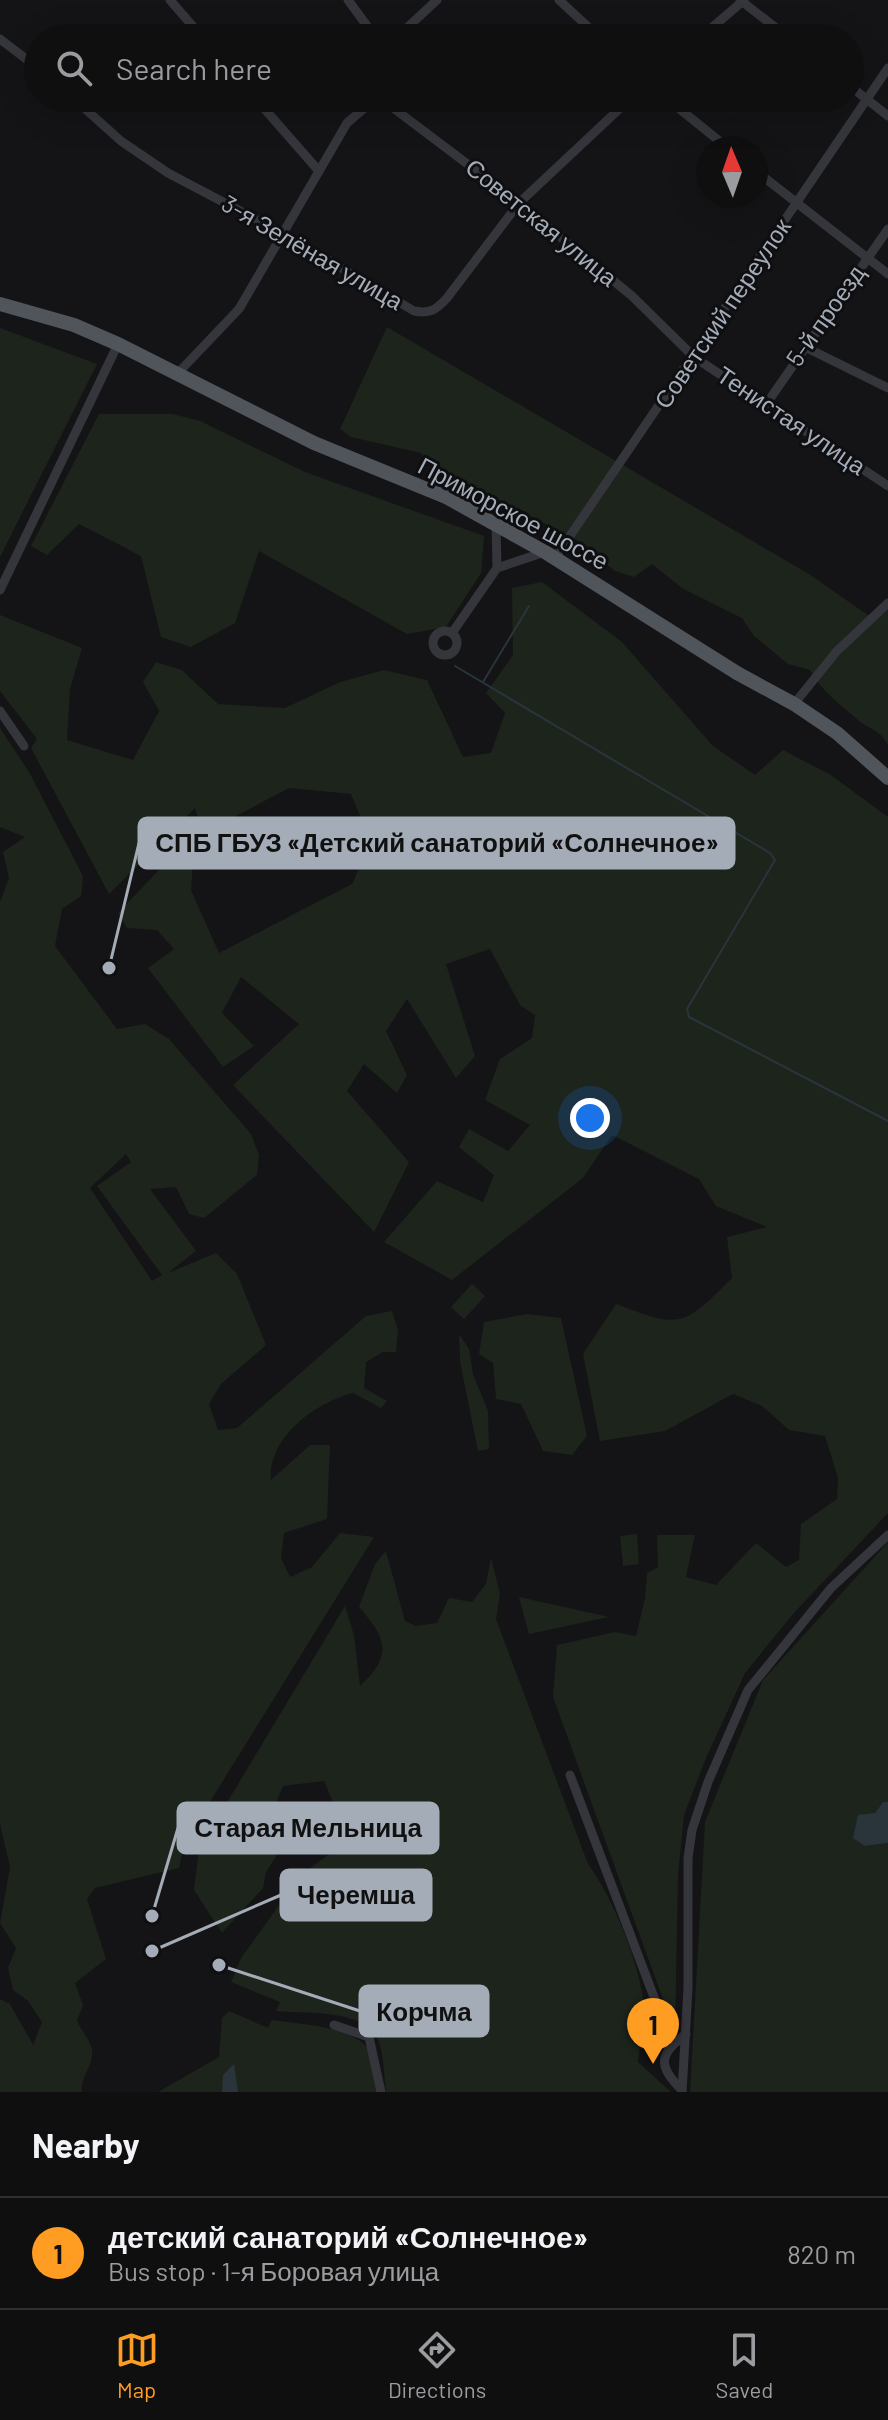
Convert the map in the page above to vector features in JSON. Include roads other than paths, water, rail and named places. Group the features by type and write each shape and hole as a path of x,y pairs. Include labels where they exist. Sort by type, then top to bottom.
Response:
{"main road":[{"name":"Приморское шоссе","path":"0,304 74,325 118,344 280,427 446,497 550,555 737,673 794,704 837,733 888,778"}],"street":[{"path":"170,0 191,24"},
{"path":"348,0 366,24"},
{"path":"411,24 437,0"},
{"path":"559,0 585,24"},
{"path":"716,24 742,1 771,24"},
{"path":"0,39 24,57"},
{"name":"Советский переулок","path":"864,104 888,68"},
{"path":"864,97 888,116"},
{"name":"3-я Зелёная улица","path":"89,112 121,141 157,166 282,233 414,311 426,313 437,309 447,298 519,203 616,112"},
{"path":"267,112 318,170"},
{"path":"178,373 239,309 347,123 361,112"},
{"name":"Советская улица","path":"397,112 519,203 632,296 694,357"},
{"path":"683,112 713,136"},
{"name":"Советский переулок","path":"550,555 694,357 858,112"},
{"path":"768,181 888,274"},
{"name":"5-й проезд","path":"767,403 888,229"},
{"path":"0,590 118,344"},
{"path":"805,347 888,388"},
{"name":"Тенистая улица","path":"694,357 888,486"},
{"path":"452,633 497,568 496,525"},
{"path":"497,568 550,555"},
{"path":"794,704 837,651 888,603"},
{"path":"0,711 24,746"},
{"path":"682,2091 686,2034 688,1858 692,1830 719,1755 748,1690 831,1588 888,1535"},
{"path":"570,1775 663,2021 668,2048 664,2065 667,2076 682,2091"},
{"path":"334,2025 369,2037 381,2092"},
{"path":"668,2048 686,2034"}],"waterway":[{"path":"483,682 529,606"},
{"path":"455,666 770,853 775,860 687,1009 689,1017 888,1121"}],"place":[{"name":"СПБ ГБУЗ «Детский санаторий «Солнечное»","path":"109,968"},
{"name":"Старая Мельница","path":"152,1916"},
{"name":"Черемша","path":"152,1951"},
{"name":"Корчма","path":"219,1965"},
{"name":"детский санаторий «Солнечное»","path":"653,2064"}]}
